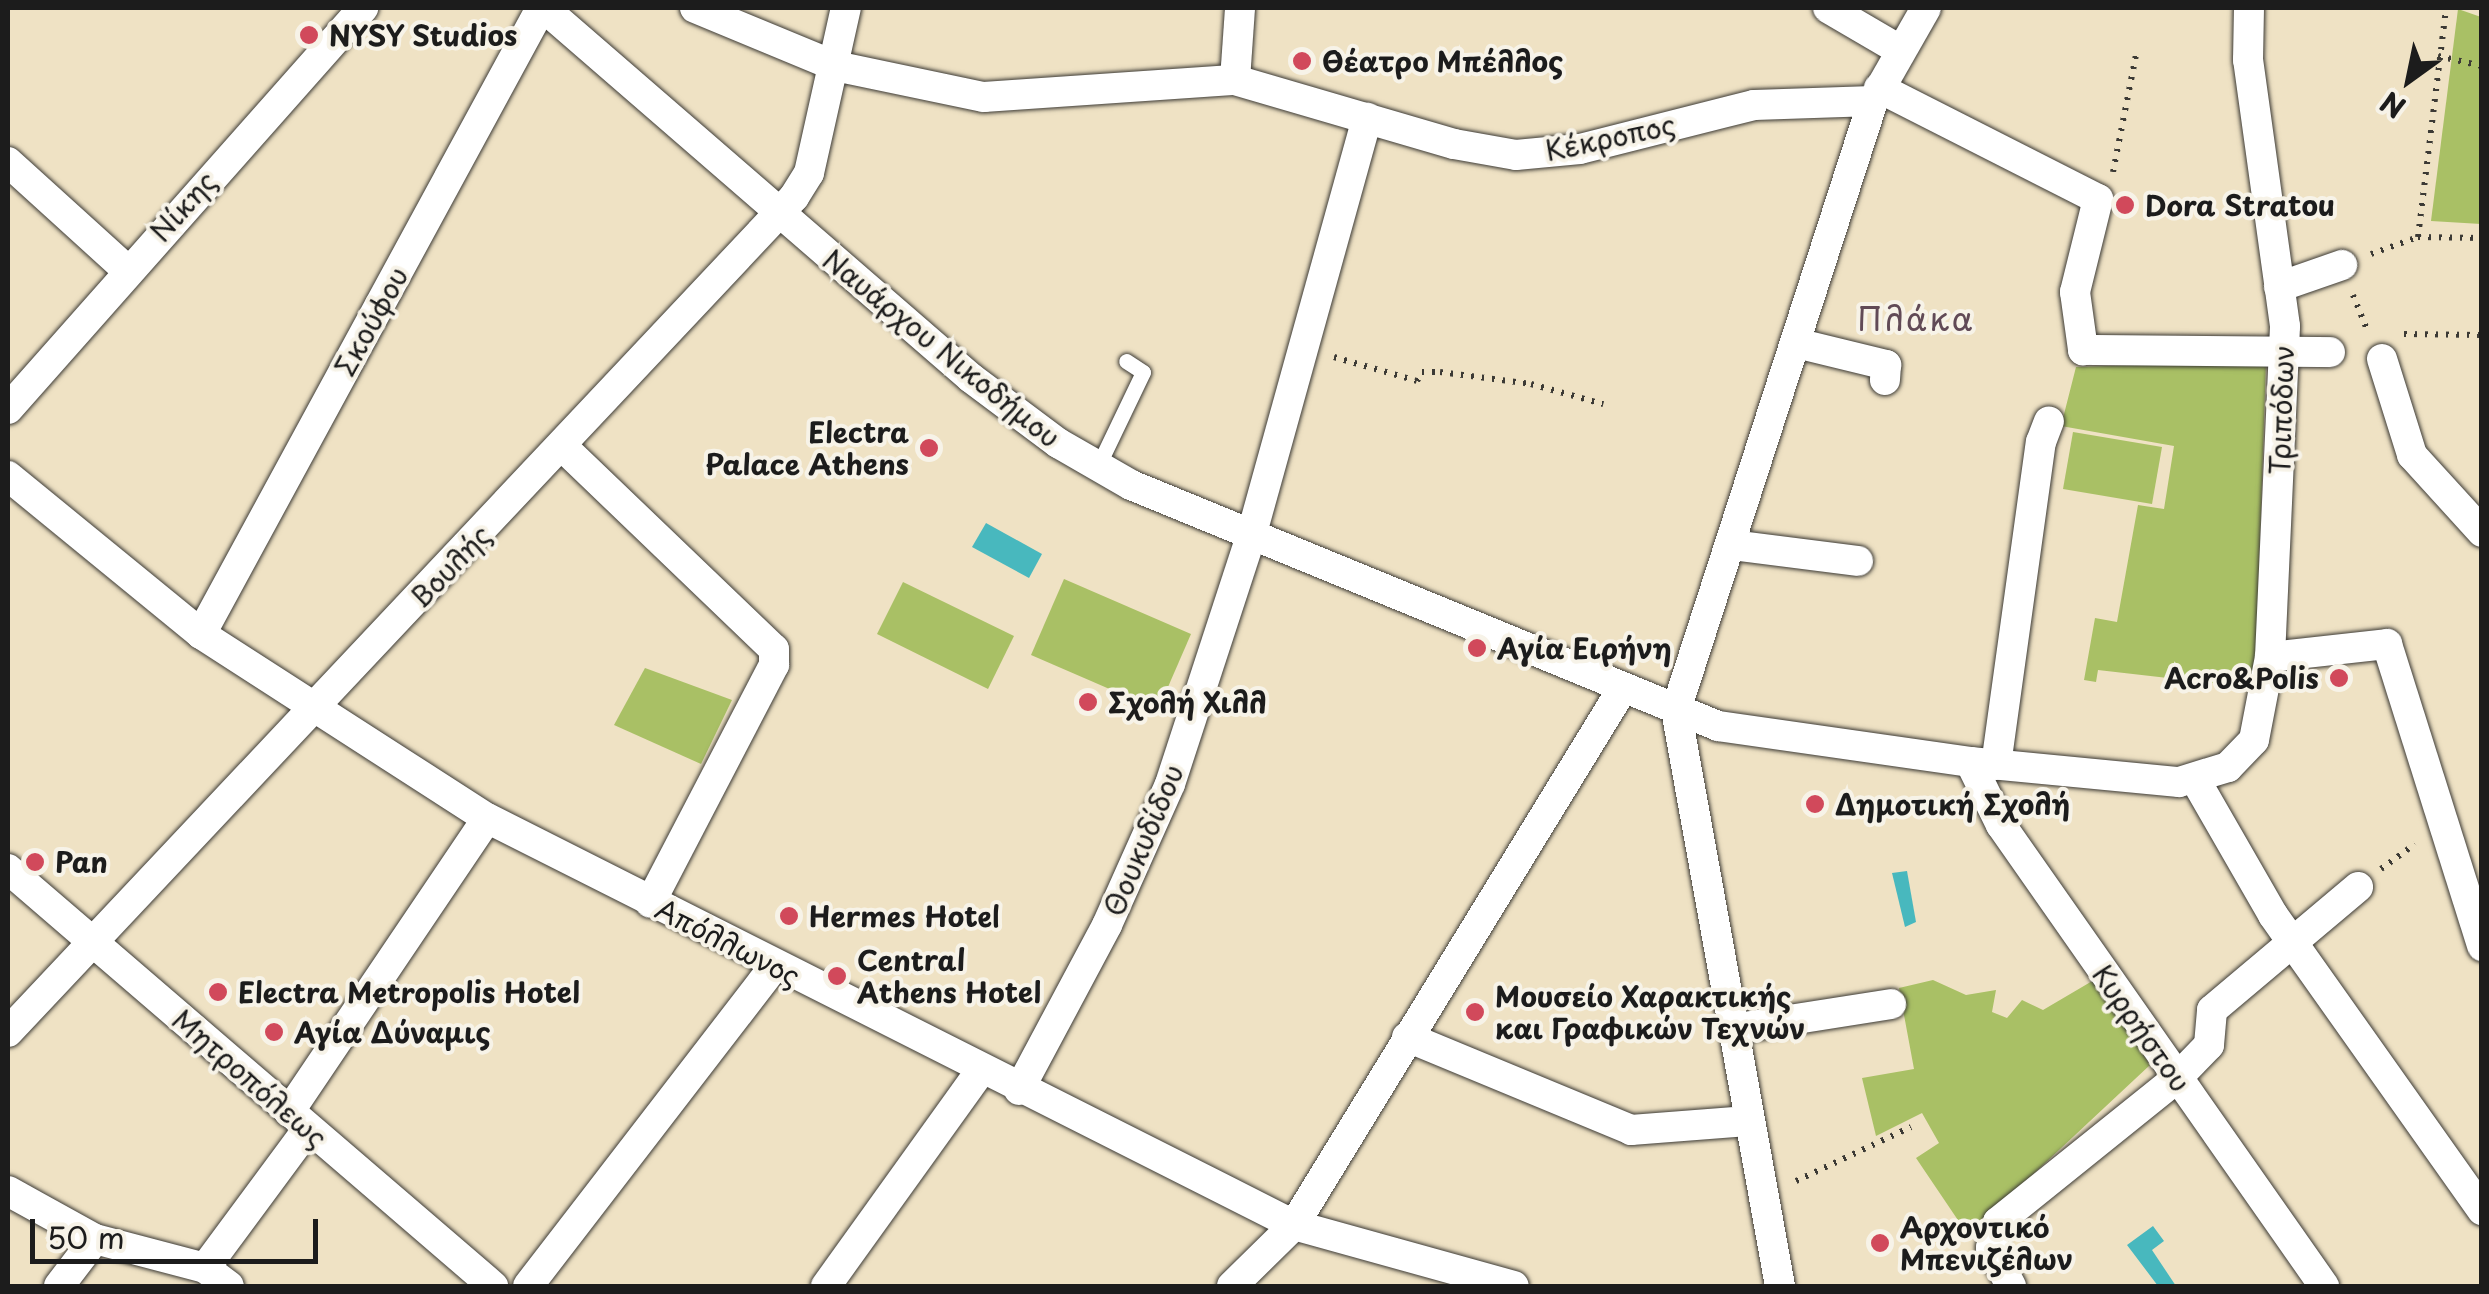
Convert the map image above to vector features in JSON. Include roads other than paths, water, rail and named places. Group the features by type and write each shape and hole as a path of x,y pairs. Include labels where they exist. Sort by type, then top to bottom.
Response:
{"street":[{"name":"Νίκης","path":"8,409 126,269 364,8"},
{"name":"Ναυάρχου Νικοδήμου","path":"543,8 971,378 1098,466 1676,710 1756,735 1983,764 2196,781"},
{"name":"Σκούφου","path":"200,634 543,8"},
{"path":"695,8 836,66 1016,100 1235,80 1240,8"},
{"name":"Βουλής","path":"8,1032 779,214 809,173 846,8"},
{"path":"1828,8 1900,50"},
{"path":"1780,1286 1676,710 1876,94 1926,8"},
{"name":"Τριπόδων","path":"2196,781 2236,762 2254,740 2270,658 2285,348 2248,60 2249,8"},
{"name":"Κέκροπος","path":"1235,80 1367,118 1499,147 1580,150 1754,105 1876,94"},
{"path":"1876,94 2098,199 2076,292 2083,350 2285,348 2330,352"},
{"name":"Θουκυδίδου","path":"1019,1090 1155,821 1252,533 1367,118"},
{"path":"8,162 126,269"},
{"path":"2279,287 2342,265"},
{"path":"1796,343 1886,365 1885,380"},
{"path":"2377,352 2412,455 2482,532"},
{"path":"1983,764 2040,442 2049,421"},
{"path":"563,447 774,649 774,665 650,903"},
{"name":"Απόλλωνος","path":"8,476 200,634 311,711 487,818 1019,1090 1294,1224 1514,1286"},
{"path":"1732,546 1858,561"},
{"path":"2270,658 2386,644 2482,946"},
{"path":"1232,1286 1294,1224 1623,688"},
{"name":"Κυρρήστου","path":"1983,764 2001,826 2324,1286"},
{"path":"2196,781 2291,939 2480,1206"},
{"path":"8,1191 95,1240 217,1277 298,1120 487,818"},
{"name":"Μητροπόλεως","path":"8,869 493,1286"},
{"path":"2011,1286 1992,1248 1998,1222 2177,1078 2209,1045 2212,1010 2291,939 2358,887"},
{"path":"528,1286 776,965"},
{"path":"1732,1028 1891,1004"},
{"path":"1407,1037 1631,1130 1748,1120"},
{"path":"826,1286 982,1070"},
{"path":"59,1286 95,1240"}],"lane":[{"path":"1098,466 1142,372 1126,361"}],"water":[{"path":"986,523 1042,554 1029,578 972,547"},
{"path":"1907,871 1916,922 1905,927 1892,873"},
{"path":"2153,1226 2164,1241 2152,1250 2176,1286 2158,1286 2127,1245"}],"place":[{"name":"NYSY Studios","path":"309,35"},
{"name":"Θέατρο Μπέλλος","path":"1302,61"},
{"name":"Dora Stratou","path":"2125,205"},
{"name":"Electra Palace Athens","path":"929,448"},
{"name":"Αγία Ειρήνη","path":"1477,648"},
{"name":"Acro&Polis","path":"2339,678"},
{"name":"Σχολή Χιλλ","path":"1088,702"},
{"name":"Δημοτική Σχολή","path":"1815,804"},
{"name":"Pan","path":"35,862"},
{"name":"Hermes Hotel","path":"789,916"},
{"name":"Central Athens Hotel","path":"837,976"},
{"name":"Electra Metropolis Hotel","path":"218,992"},
{"name":"Μουσείο Χαρακτικής και Γραφικών Τεχνών","path":"1475,1012"},
{"name":"Αγία Δύναμις","path":"274,1032"},
{"name":"Αρχοντικό Μπενιζέλων","path":"1880,1243"}],"district":[{"name":"Πλάκα","path":"1916,318"}]}
